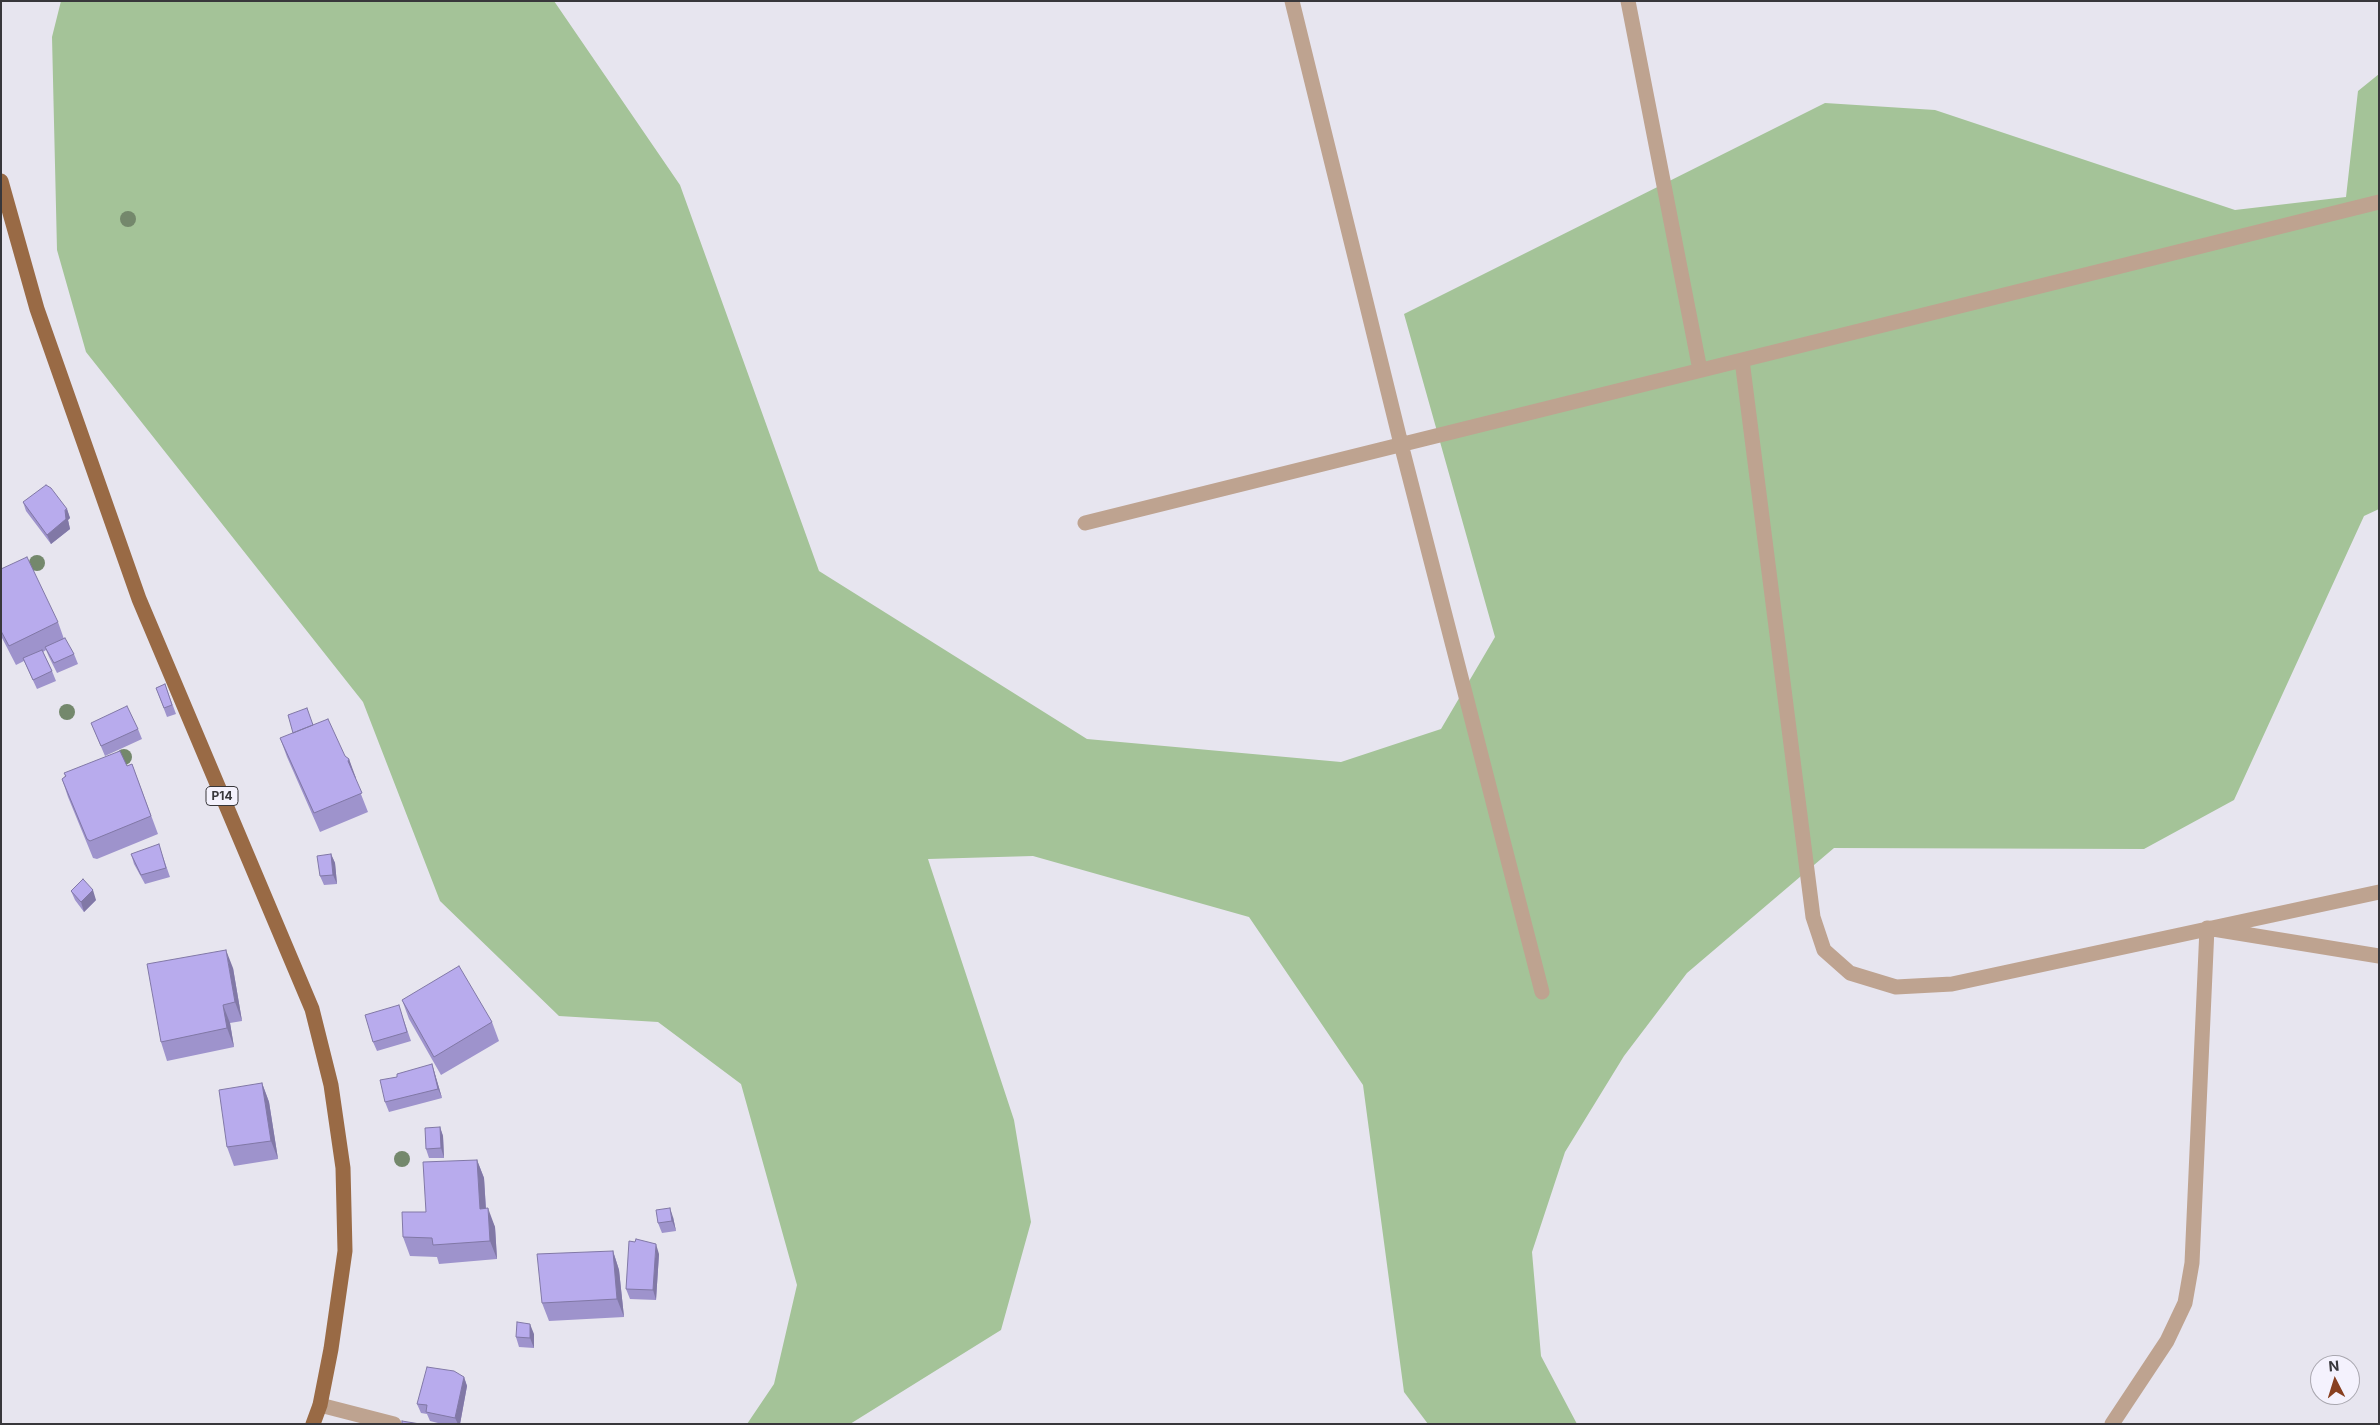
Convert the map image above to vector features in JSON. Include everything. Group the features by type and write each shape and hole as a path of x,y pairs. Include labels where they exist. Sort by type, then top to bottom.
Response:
{"main road":[{"name":"P14","path":"1,182 37,309 139,599 308,1000 331,1085 343,1168 344,1251 332,1349 320,1405 313,1424"}],"street":[{"path":"1292,1 1401,444 1542,992"},
{"path":"1628,1 1700,370"},
{"path":"1085,523 2379,202"},
{"path":"1742,360 1813,916 1824,950 1850,973 1896,987 1952,984 2379,892"},
{"path":"2208,928 2379,956"},
{"path":"2112,1424 2167,1341 2185,1303 2192,1263 2208,928"},
{"path":"320,1405 394,1424"}],"green space":[{"path":"61,1 554,1 680,185 819,571 1087,739 1341,762 1441,729 1495,637 1404,314 1825,103 1935,110 2235,210 2346,197 2358,91 2379,74 2379,509 2364,516 2234,800 2144,849 1834,848 1687,973 1624,1056 1565,1152 1532,1252 1541,1356 1577,1424 1428,1424 1404,1392 1363,1085 1249,917 1033,856 928,859 1014,1120 1031,1222 1001,1330 850,1424 747,1424 774,1384 797,1285 741,1084 658,1022 559,1016 440,901 363,702 86,352 57,250 52,37"}],"building":[{"path":"46,485 51,488 67,509 65,510 66,519 47,535 23,502"},
{"path":"27,557 58,622 9,646 1,631 1,569"},
{"path":"65,638 74,654 54,663 45,647"},
{"path":"42,650 52,671 33,680 23,658"},
{"path":"165,684 172,705 164,708 156,688"},
{"path":"127,706 138,729 101,746 91,723"},
{"path":"307,708 313,725 293,733 288,715"},
{"path":"328,719 345,756 349,759 348,761 362,793 314,813 280,738"},
{"path":"120,751 127,766 132,764 151,816 90,841 87,839 62,779 66,776 64,773"},
{"path":"159,844 166,868 141,875 131,854"},
{"path":"331,854 333,875 320,876 317,856"},
{"path":"83,879 93,890 81,902 71,891"},
{"path":"226,950 235,1002 223,1005 227,1028 161,1042 147,964"},
{"path":"459,966 492,1022 434,1057 402,1000"},
{"path":"399,1005 407,1032 373,1042 365,1015"},
{"path":"432,1064 438,1089 385,1102 380,1080 397,1077 397,1074"},
{"path":"262,1083 271,1141 227,1147 219,1090"},
{"path":"440,1127 441,1148 426,1149 425,1128"},
{"path":"477,1160 480,1209 488,1208 490,1241 433,1245 432,1238 403,1237 402,1212 426,1212 423,1162"},
{"path":"670,1208 672,1221 658,1223 656,1210"},
{"path":"636,1239 656,1244 653,1290 626,1289 629,1241 635,1242"},
{"path":"613,1251 617,1299 542,1303 537,1254"},
{"path":"517,1322 530,1324 530,1338 516,1337"},
{"path":"427,1367 454,1371 464,1377 455,1418 426,1412 427,1405 417,1404"},
{"path":"402,1421 420,1424 402,1424"}]}
